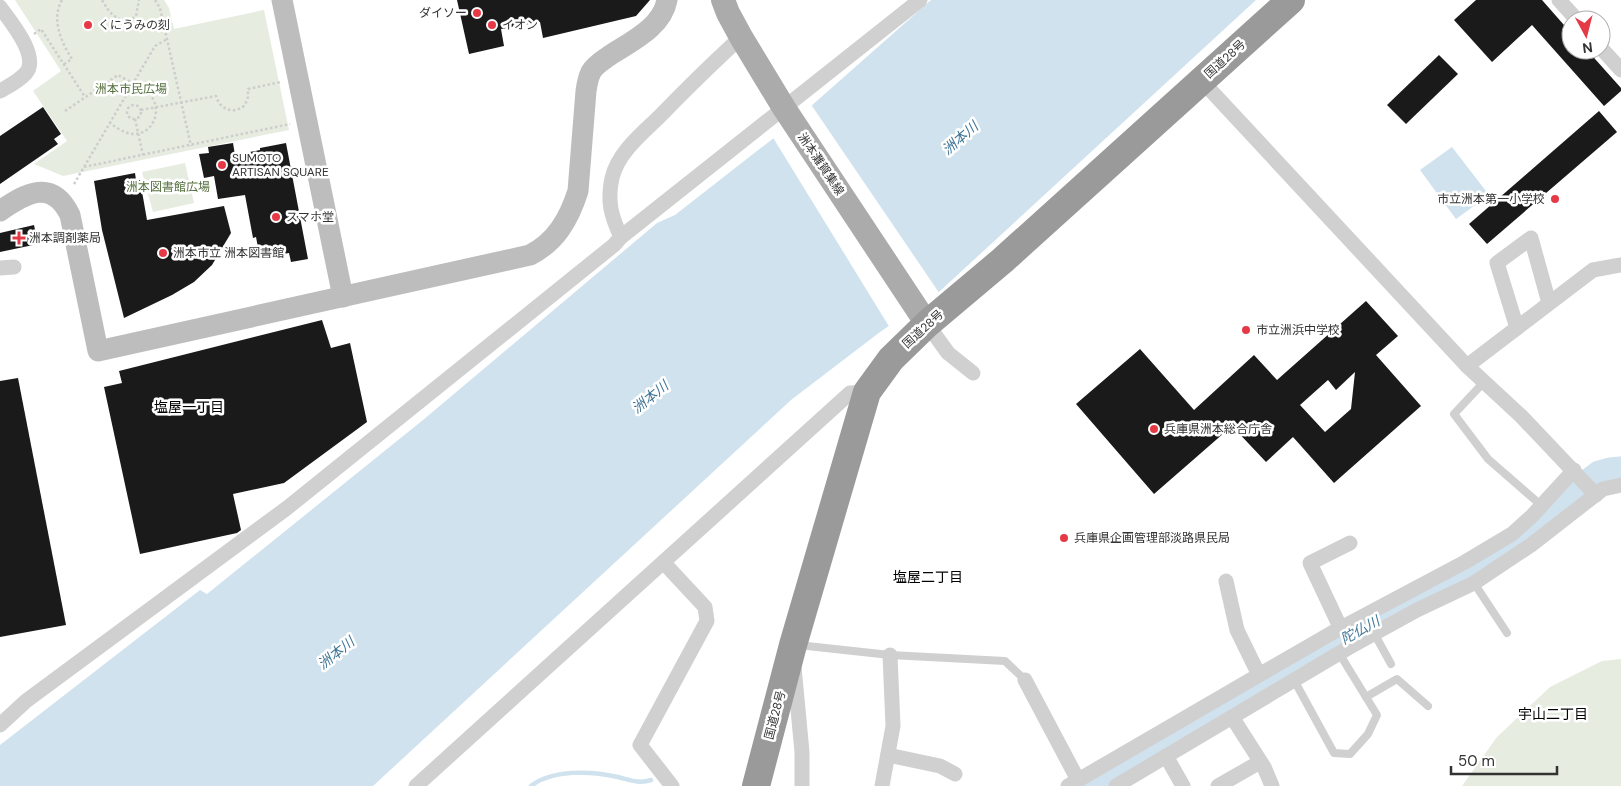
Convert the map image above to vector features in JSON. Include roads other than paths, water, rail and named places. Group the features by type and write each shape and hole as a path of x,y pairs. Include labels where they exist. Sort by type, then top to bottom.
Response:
{"highway":[{"name":"国道28号","path":"756,786 793,647 867,392 923,318 1003,260 1291,0"}],"main road":[{"name":"洲本灘賀集線","path":"722,0 741,37 784,108 923,318"}],"street":[{"path":"282,0 343,297"},
{"path":"0,210 20,197 37,192 54,195 63,202 70,215 98,351 530,255 544,248 554,238 571,211 578,191 587,81 591,72 597,64 649,30 657,22 667,0"},
{"path":"3,718 287,508 614,245 621,237 920,0"},
{"path":"1559,0 1568,10"},
{"path":"0,7 26,47 30,60 26,73 0,92"},
{"path":"621,237 609,204 612,177 619,161 629,147 694,81 741,37"},
{"path":"1611,59 1621,70"},
{"path":"1201,80 1467,366 1520,416 1596,495"},
{"path":"1517,328 1497,263 1530,238 1549,303"},
{"path":"1467,366 1593,270 1621,265"},
{"path":"923,318 948,353 973,373"},
{"path":"416,786 850,393 867,392"},
{"path":"1025,680 1073,783 1340,629 1504,539 1532,516 1574,470"},
{"path":"1116,786 1143,768 1338,653 1417,610 1474,583 1531,545 1603,489 1621,485"},
{"path":"1340,629 1310,563 1350,542"},
{"path":"664,563 705,607 708,621 640,745 672,786"},
{"path":"1226,581 1237,630 1259,675"},
{"path":"793,647 801,732 802,786"},
{"path":"882,786 893,726 890,655"},
{"path":"1232,717 1260,762 1272,786"},
{"path":"1132,749 1143,768"},
{"path":"888,755 940,766 955,774"},
{"path":"1166,756 1183,786"},
{"path":"1218,786 1260,762"}],"lane":[{"path":"1484,382 1454,414 1488,459 1542,506"},
{"path":"1474,583 1507,632"},
{"path":"1374,633 1391,664"},
{"path":"793,647 890,655 1006,661 1025,680"},
{"path":"1294,680 1334,753 1350,754 1368,734 1377,714 1338,653"},
{"path":"1366,697 1396,679 1428,706"}],"water":[{"name":"洲本川","path":"931,0 1256,0 940,291 880,332 791,400 373,786 0,786 0,745 200,590 207,594 423,420 657,223 675,215 784,130"},
{"path":"1452,147 1489,195 1456,219 1420,170"}],"waterway":[{"name":"陀仏川","path":"1093,786 1360,629 1470,573 1536,529 1562,501 1599,473 1621,469"},
{"path":"531,786 540,780 561,774 573,773 596,773 638,782 651,780"}],"place":[{"name":"ダイソー","path":"477,13"},
{"name":"くにうみの刻","path":"88,25"},
{"name":"イオン","path":"492,25"},
{"name":"SUMOTO ARTISAN SQUARE","path":"222,165"},
{"name":"市立洲本第一小学校","path":"1555,199"},
{"name":"スマホ堂","path":"276,217"},
{"name":"洲本調剤薬局","path":"19,238"},
{"name":"洲本市立 洲本図書館","path":"163,253"},
{"name":"市立洲浜中学校","path":"1246,330"},
{"name":"兵庫県洲本総合庁舎","path":"1154,429"},
{"name":"兵庫県企画管理部淡路県民局","path":"1064,538"}],"district":[{"name":"塩屋一丁目","path":"189,407"},
{"name":"塩屋二丁目","path":"928,577"},
{"name":"宇山二丁目","path":"1553,714"}],"park label":[{"name":"洲本市民広場","path":"131,89"},
{"name":"洲本図書館広場","path":"168,187"}]}
